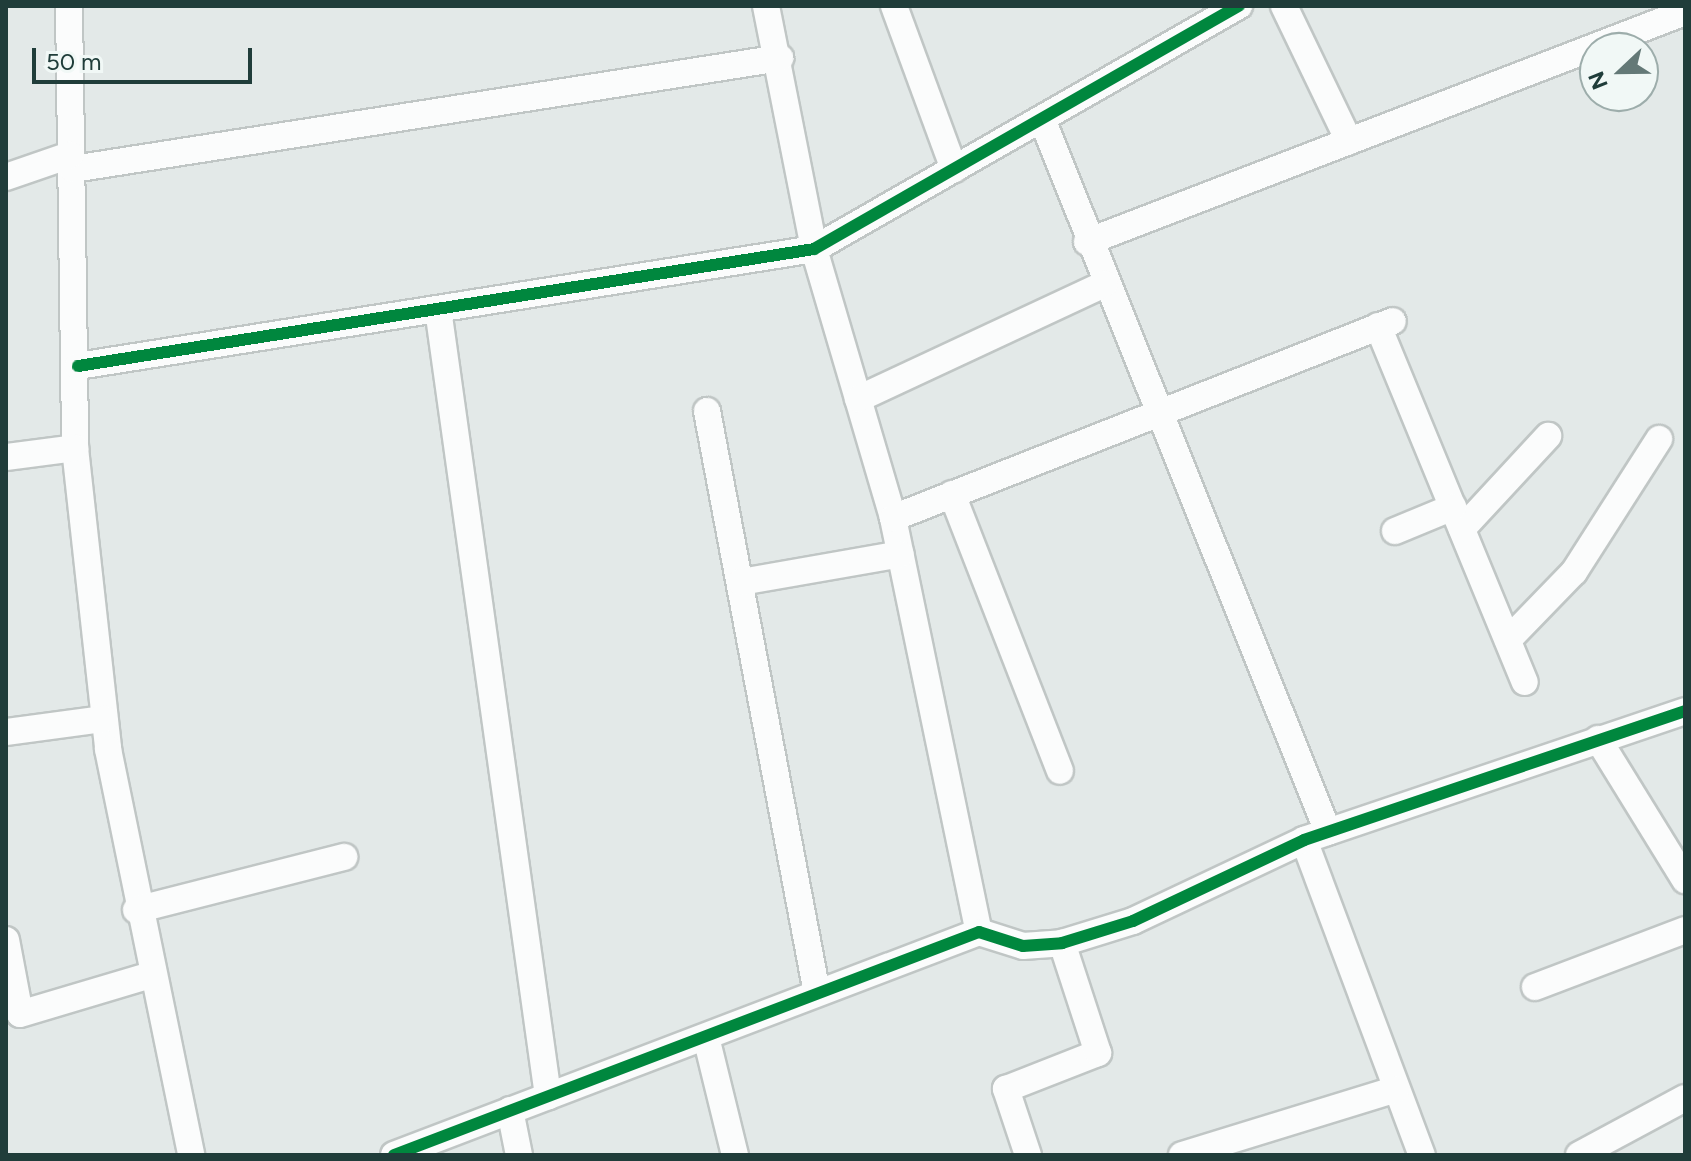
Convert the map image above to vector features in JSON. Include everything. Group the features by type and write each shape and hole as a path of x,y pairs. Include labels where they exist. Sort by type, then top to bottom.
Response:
{"street":[{"path":"69,6 78,366 75,448 104,719 136,910 191,1155"},
{"path":"766,6 780,58 814,249 893,518 979,932"},
{"path":"894,6 954,169"},
{"path":"78,366 814,249 1239,6"},
{"path":"1284,6 1349,141"},
{"path":"1087,242 1685,13"},
{"path":"6,177 72,162 780,58"},
{"path":"1042,119 1087,242 1158,409 1316,836 1396,1089 1422,1155"},
{"path":"858,399 1105,284"},
{"path":"438,309 548,1096"},
{"path":"893,518 1158,409 1385,323 1457,518 1525,682"},
{"path":"707,411 817,993"},
{"path":"1395,531 1457,518 1548,436"},
{"path":"1508,640 1574,572 1659,439"},
{"path":"6,457 75,448"},
{"path":"952,494 1060,771"},
{"path":"741,582 901,554"},
{"path":"394,1155 979,932 1023,946 1062,943 1133,921 1316,836 1685,711"},
{"path":"6,732 104,719"},
{"path":"1598,739 1685,880"},
{"path":"136,910 344,857"},
{"path":"1535,987 1685,930"},
{"path":"6,940 20,1014 151,975"},
{"path":"1028,1155 1006,1089 1098,1053 1062,943"},
{"path":"706,1037 735,1155"},
{"path":"1182,1155 1223,1149 1396,1089"},
{"path":"1579,1155 1685,1098"},
{"path":"510,1110 519,1155"}],"cycle path":[{"path":"78,366 814,249 1239,6"},
{"path":"394,1155 979,932 1023,946 1062,943 1133,921 1304,840 1685,711"}]}
